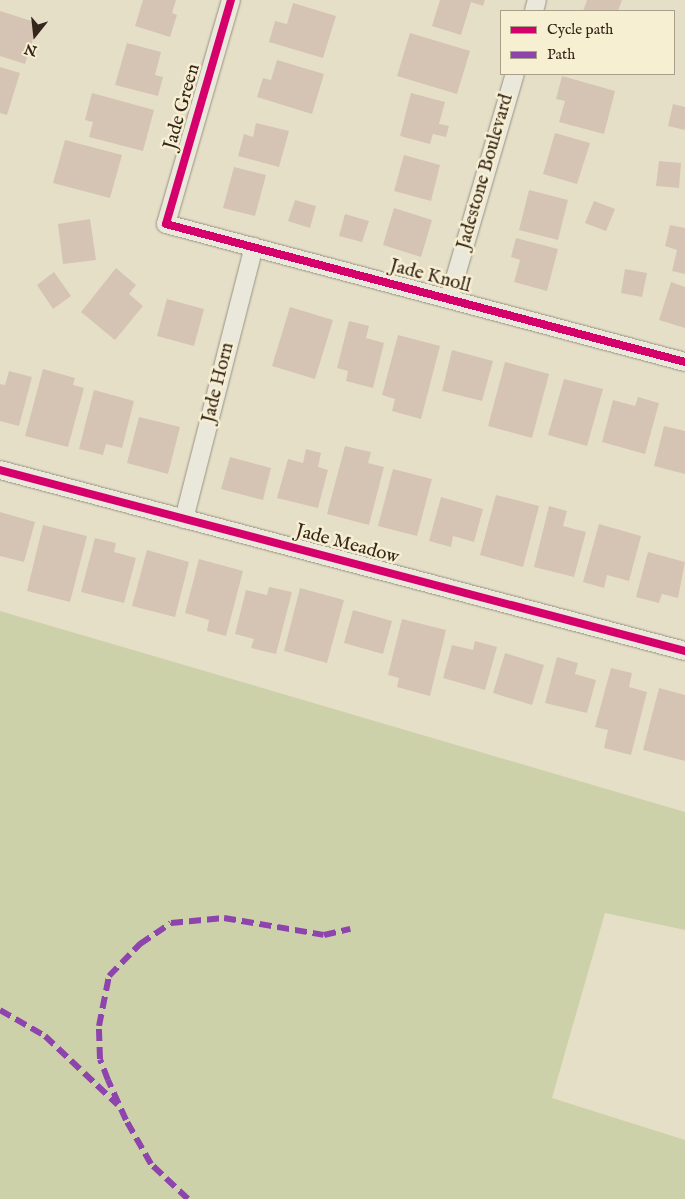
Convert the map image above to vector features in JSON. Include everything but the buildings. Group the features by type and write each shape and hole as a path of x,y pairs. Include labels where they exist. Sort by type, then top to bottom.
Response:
{"street":[{"name":"Jade Green","path":"166,224 230,0"},
{"name":"Jadestone Boulevard","path":"449,299 515,75"},
{"name":"Jade Knoll","path":"166,224 685,362"},
{"name":"Jade Horn","path":"184,519 254,248"},
{"name":"Jade Meadow","path":"0,470 685,651"}],"green space":[{"path":"0,611 685,812 685,930 605,913 552,1098 685,1140 685,1199 0,1199"}],"marked path":[{"path":"188,1199 151,1164 126,1120 100,1059 99,1026 109,976 140,944 171,923 224,918 324,935 350,929"},
{"path":"0,1010 45,1036 118,1105"}],"cycle path":[{"path":"231,0 166,224 685,362"},
{"path":"0,470 685,651"}]}
